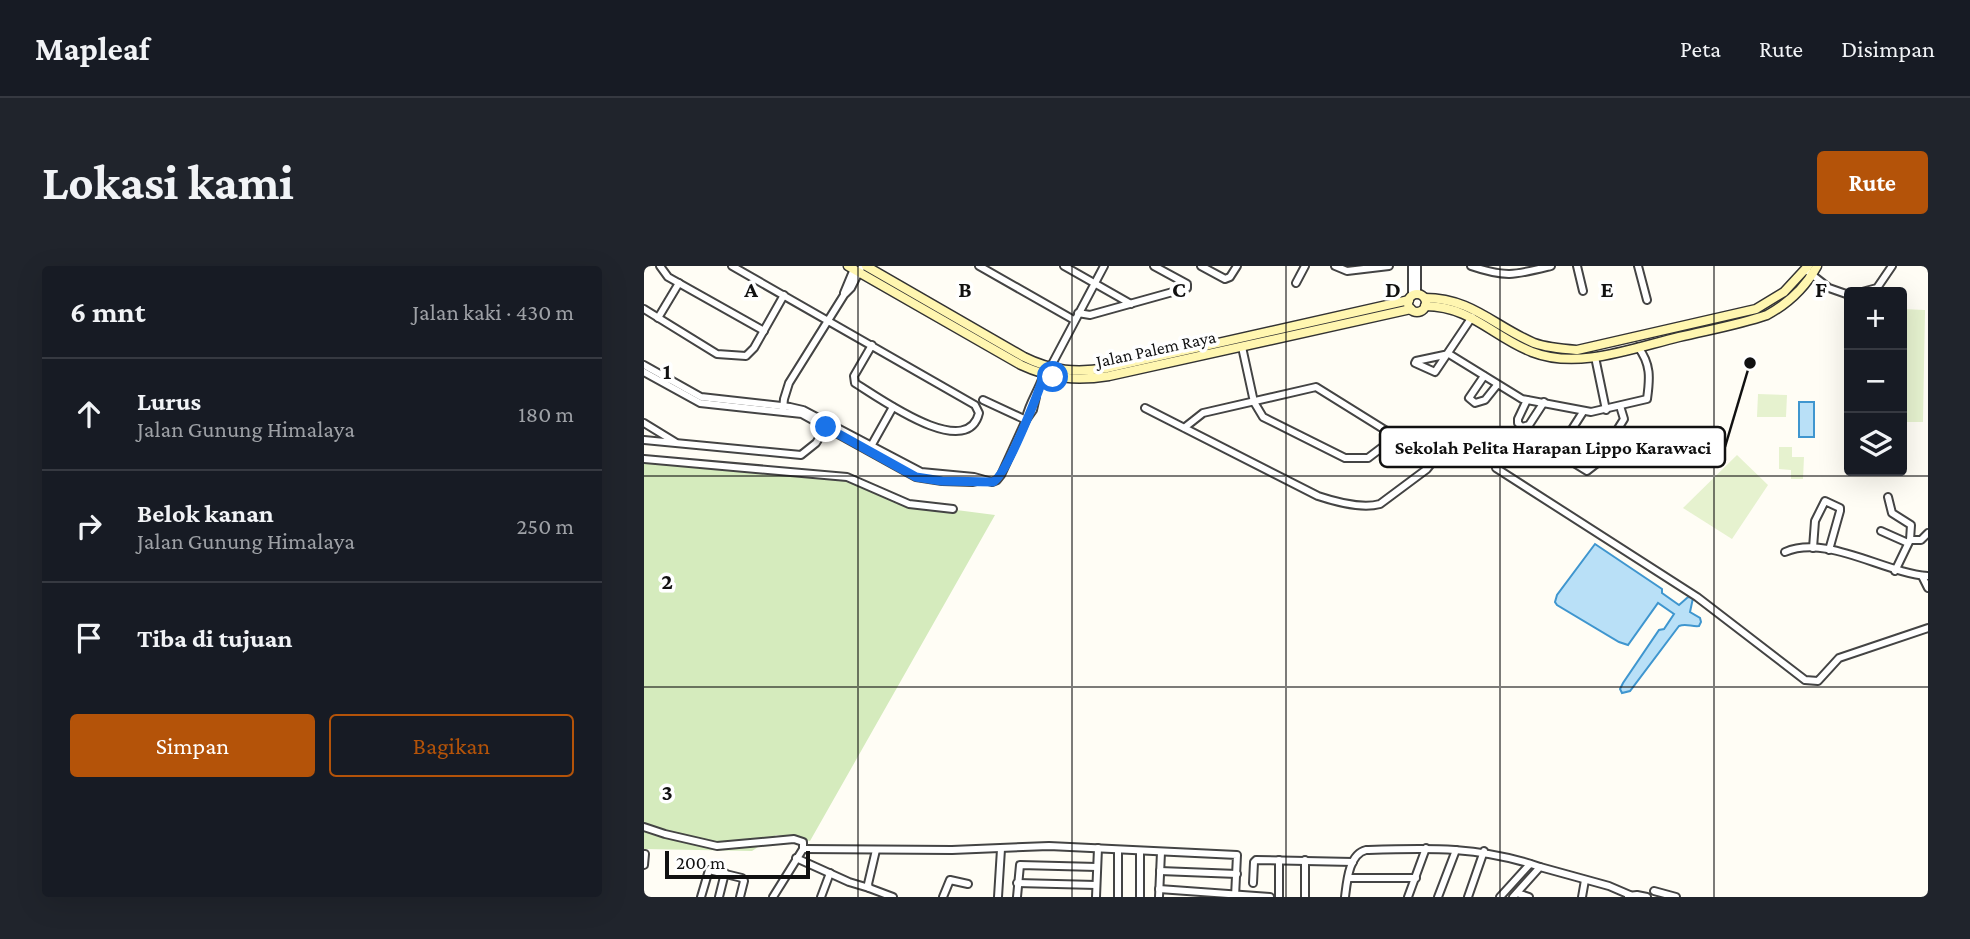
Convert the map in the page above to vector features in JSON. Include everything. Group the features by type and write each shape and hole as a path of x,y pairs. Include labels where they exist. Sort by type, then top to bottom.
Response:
{"street":[{"path":"660,266 664,273 679,284 764,331"},
{"path":"733,266 872,345 975,405 979,413 974,425 968,429 948,430 932,427 893,407 853,381 872,345"},
{"path":"979,266 1076,317 1187,288 1187,284 1154,266"},
{"path":"1064,266 1131,304"},
{"path":"644,372 700,402 803,410 869,449 921,472 974,477 993,482 998,479 1026,420 1028,408 1104,266"},
{"path":"1201,266 1225,279 1230,277 1237,266"},
{"path":"1296,283 1305,266"},
{"path":"1335,266 1347,271 1389,266"},
{"path":"1414,266 1416,300"},
{"path":"1471,266 1498,275 1519,274 1551,266"},
{"path":"1577,266 1583,292"},
{"path":"1638,266 1647,300"},
{"path":"1878,287 1892,266"},
{"path":"1811,269 1829,288 1844,293"},
{"name":"Jalan Palem Raya","path":"1047,371 1074,372 1107,368 1416,300 1438,298 1466,304 1535,343 1577,350 1756,309 1784,292 1811,269"},
{"name":"Jalan Palem Raya","path":"862,270 1047,371 1075,380 1087,380 1242,346 1416,300 1472,317 1517,345 1538,354 1560,359 1593,357 1767,315 1783,306 1800,291 1811,269"},
{"path":"783,408 789,383 862,270"},
{"path":"658,318 679,284"},
{"path":"644,309 723,356 746,356 751,353 784,295"},
{"path":"1472,317 1449,354 1435,372 1415,363 1449,354 1514,395 1583,412 1606,410 1647,399 1648,362 1637,347"},
{"path":"1242,346 1255,402 1263,417 1345,458 1368,458 1397,436"},
{"path":"1593,357 1606,410"},
{"path":"644,365 702,397 783,408"},
{"path":"1484,376 1469,398 1475,403 1485,400 1497,385"},
{"path":"1145,408 1184,428 1318,496 1371,506 1386,501 1431,464 1430,458 1316,387 1203,413 1184,428"},
{"path":"983,400 1026,420"},
{"path":"1527,400 1518,419 1522,427 1529,425 1544,402"},
{"path":"869,449 893,407"},
{"path":"1583,412 1558,452 1587,471 1596,464 1624,419 1620,407"},
{"path":"644,423 678,443"},
{"path":"644,440 801,455 816,443 827,425"},
{"path":"644,459 847,477 909,505 953,509"},
{"path":"1496,468 1659,572 1721,615 1805,680 1816,682 1840,657 1928,628"},
{"path":"1888,497 1892,513 1911,525 1909,542 1895,570"},
{"path":"1813,548 1815,521 1825,501 1840,509 1829,550"},
{"path":"1881,530 1909,542 1921,540 1928,533"},
{"path":"1785,552 1797,548 1829,550 1925,576 1928,588"},
{"path":"644,827 717,846 794,839 803,842 803,849 773,897"},
{"path":"803,849 1001,849 1048,846 1237,855 1235,895"},
{"path":"1096,897 1098,848"},
{"path":"1408,897 1426,848"},
{"path":"1345,897 1353,862 1362,850 1426,848 1484,851 1586,880 1617,894 1647,897"},
{"path":"998,897 1001,849"},
{"path":"869,888 876,850"},
{"path":"1438,897 1455,850"},
{"path":"1118,851 1118,897"},
{"path":"1140,851 1140,897"},
{"path":"1468,897 1484,851"},
{"path":"1161,852 1159,893 1270,897"},
{"path":"644,865 645,854"},
{"path":"796,858 858,886 893,897"},
{"path":"1279,860 1279,897"},
{"path":"1305,860 1305,897"},
{"path":"1253,883 1255,861 1353,862"},
{"path":"1017,897 1021,864 1097,867"},
{"path":"1500,897 1530,864"},
{"path":"1515,895 1540,867"},
{"path":"701,897 708,870 744,879 740,897"},
{"path":"1160,871 1237,874"},
{"path":"719,897 725,873"},
{"path":"821,897 830,873"},
{"path":"1348,878 1416,878"},
{"path":"943,897 950,880 968,884"},
{"path":"1582,897 1586,880"},
{"path":"1017,883 1096,885"},
{"path":"1654,891 1676,897"},
{"path":"1515,895 1529,897"}],"green space":[{"path":"1907,309 1925,310 1923,422 1907,422"},
{"path":"1758,394 1787,395 1786,417 1757,417"},
{"path":"1779,447 1792,447 1792,457 1804,457 1803,479 1791,479 1791,470 1779,469"},
{"path":"1737,455 1768,485 1732,539 1683,508"},
{"path":"644,458 852,475 910,504 995,515 810,841 776,835 752,851 644,849"}],"water":[{"path":"1799,402 1814,402 1814,437 1799,437"},
{"path":"1595,544 1662,589 1662,593 1679,605 1688,597 1693,598 1690,612 1700,618 1701,622 1699,626 1679,626 1630,691 1622,693 1620,689 1623,683 1659,630 1664,629 1674,614 1658,603 1628,645 1557,605 1557,595"}],"place":[{"name":"Sekolah Pelita Harapan Lippo Karawaci","path":"1750,363"}],"route":[{"path":"826,427 916,477 942,481 993,482 1002,475 1033,410 1044,374 1053,377"}]}
